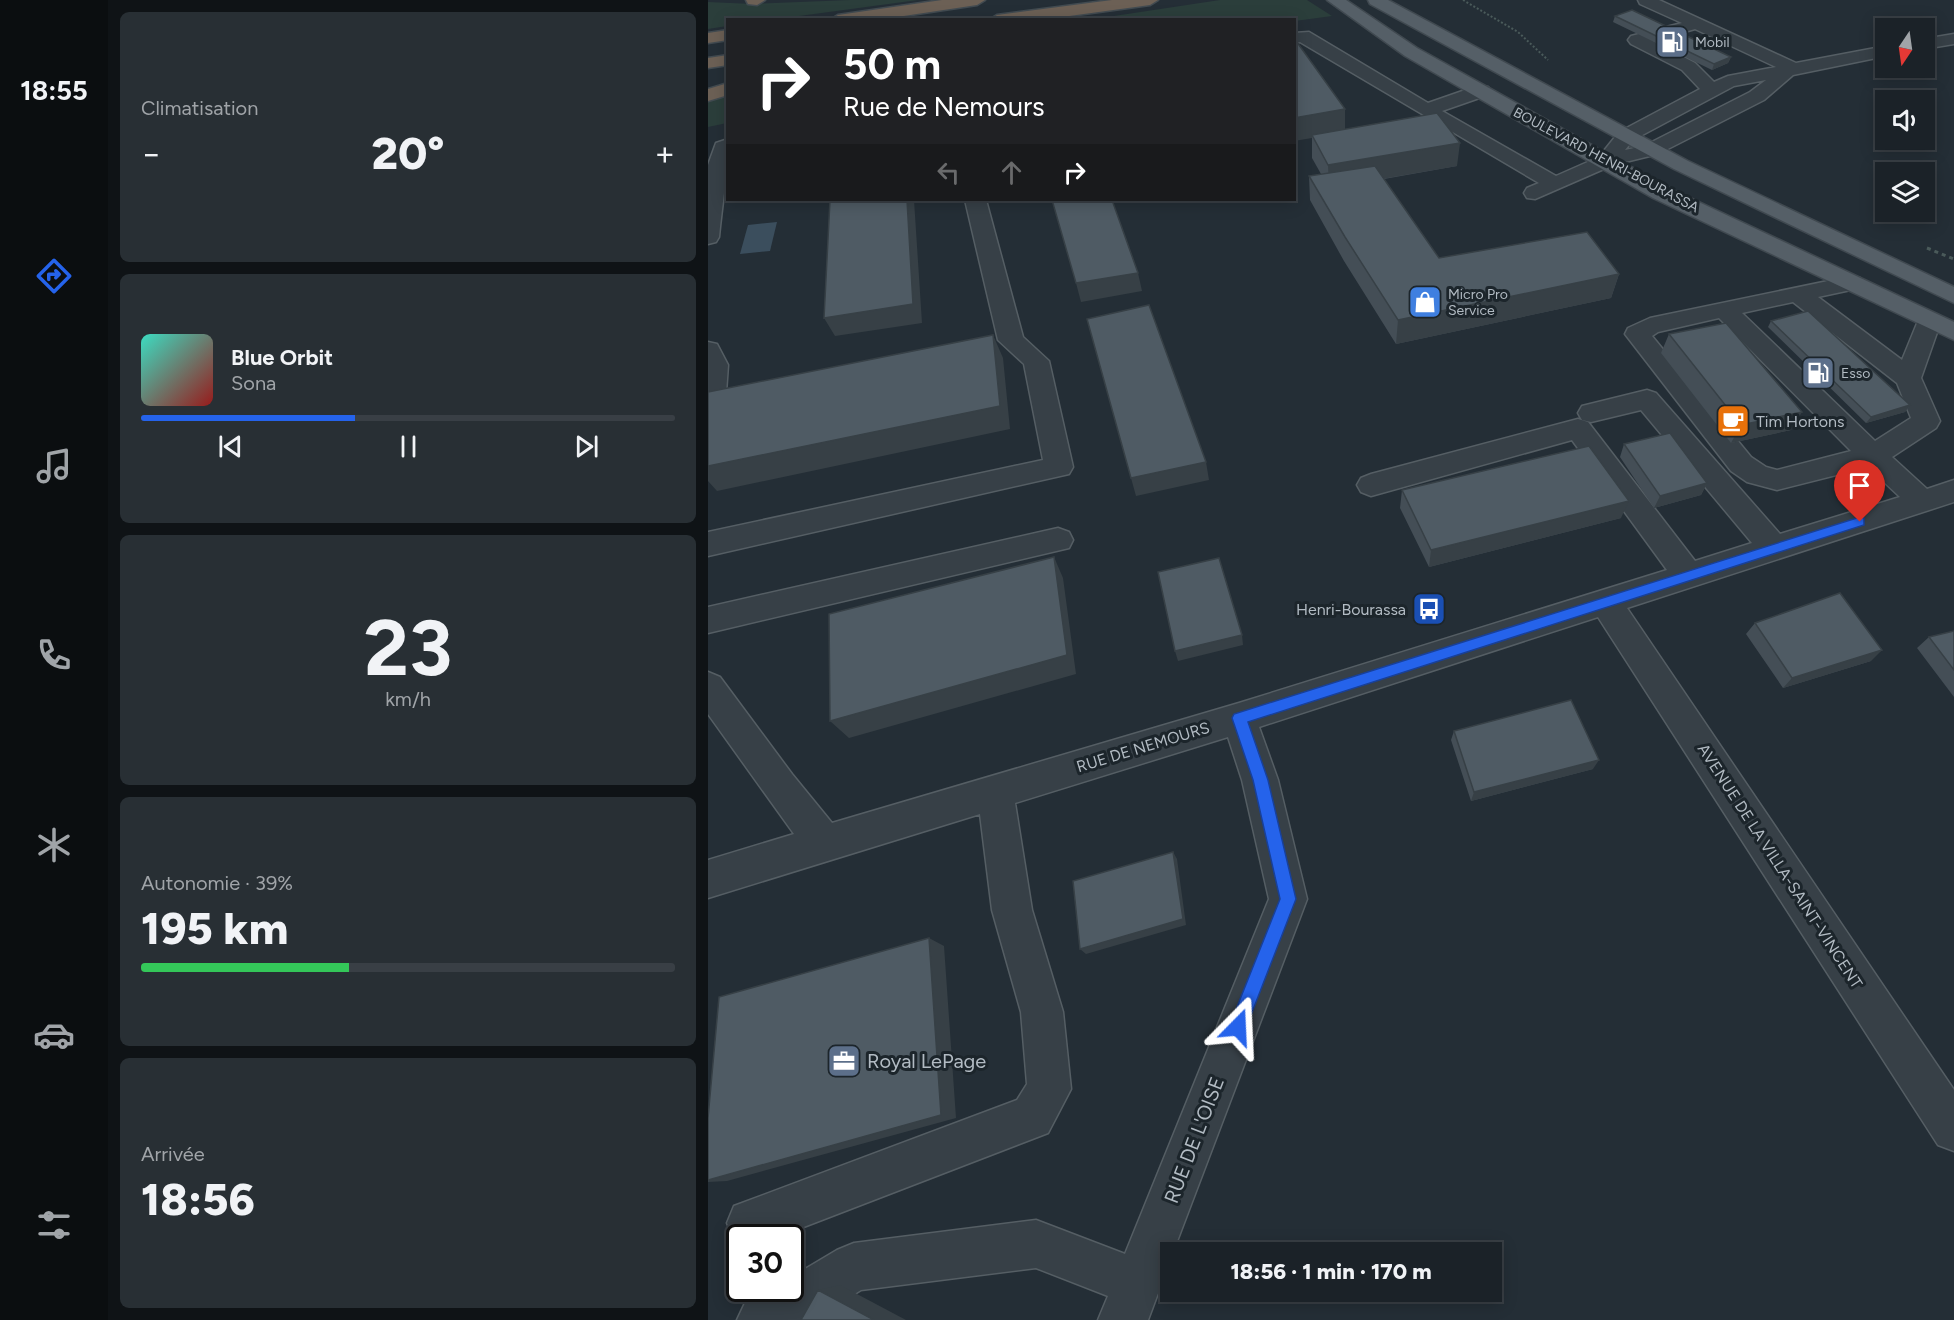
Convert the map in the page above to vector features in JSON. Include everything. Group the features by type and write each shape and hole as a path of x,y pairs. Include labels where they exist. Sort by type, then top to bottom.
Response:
{"highway":[{"path":"852,18 977,0"},
{"path":"1014,18 1157,1"},
{"path":"1083,18 1157,1"},
{"path":"708,38 726,35"},
{"path":"708,63 726,60"},
{"path":"708,95 726,90"}],"main road":[{"name":"BOULEVARD HENRI-BOURASSA","path":"1335,0 1411,52 1661,193 1954,332"},
{"name":"BOULEVARD HENRI-BOURASSA","path":"1376,0 1651,150 1954,296"},
{"path":"1929,321 1954,339"}],"street":[{"path":"1646,0 1792,68"},
{"path":"1698,24 1637,40 1695,70 1704,78 1711,92"},
{"path":"1296,38 1303,36 1556,184"},
{"path":"1935,42 1954,39"},
{"path":"1606,161 1626,136 1728,82 1875,53"},
{"path":"1535,193 1606,161 1651,150 1757,96 1792,68"},
{"path":"1426,110 1481,91"},
{"path":"708,230 710,189 719,147"},
{"path":"708,544 1059,467 1036,361 1011,340 975,201"},
{"path":"1798,294 1829,329 1877,355 1926,421 1873,456 1777,480 1757,475 1741,464 1637,334 1650,326 1725,309 1798,294 1852,283"},
{"path":"1725,309 1773,345 1805,376 1839,409 1873,456 1923,501"},
{"path":"1902,386 1929,321"},
{"path":"708,350 715,365 708,449"},
{"path":"1852,363 1877,355"},
{"path":"1591,412 1647,399 1775,549"},
{"path":"1371,485 1578,429 1689,576"},
{"name":"RUE DE NEMOURS","path":"708,879 1239,718 1954,491"},
{"path":"708,620 1058,540"},
{"name":"AVENUE DE LA VILLA-SAINT-VINCENT","path":"1606,603 1954,1129"},
{"path":"708,687 779,786 824,843"},
{"name":"RUE DE L'OISE","path":"1130,1302 1288,899 1260,780 1239,718"},
{"path":"750,1223 1032,1118 1049,1089 1042,1012 1012,910 995,792"},
{"path":"762,1320 804,1298 854,1267 1036,1244 1130,1302"}],"path":[{"path":"1464,0 1502,20"}],"green space":[{"path":"918,0 784,18 726,18 726,26 708,29 708,2 752,4"},
{"path":"1220,0 1307,0 1332,16 1296,21 1296,18 1101,18"},
{"path":"726,94 726,123 708,127 708,99"}],"water":[{"path":"777,222 770,251 740,254 748,225"}],"building":[{"path":"1632,10 1731,57 1714,64 1615,16"},
{"path":"1296,41 1345,109 1296,118"},
{"path":"1437,113 1460,143 1328,165 1312,135"},
{"path":"1375,166 1439,258 1587,232 1619,274 1398,320 1309,176"},
{"path":"830,201 907,201 913,304 824,318"},
{"path":"1052,201 1112,201 1138,273 1076,283"},
{"path":"1149,305 1206,462 1131,478 1087,319"},
{"path":"1808,311 1910,405 1871,417 1771,321"},
{"path":"1726,323 1802,412 1741,425 1669,334"},
{"path":"993,335 1000,406 708,466 708,392"},
{"path":"1670,433 1707,483 1660,496 1624,444"},
{"path":"1589,446 1629,501 1431,550 1402,490"},
{"path":"1054,557 1067,655 830,721 829,614"},
{"path":"1219,558 1242,635 1175,651 1158,572"},
{"path":"1840,593 1882,650 1792,678 1755,623"},
{"path":"1954,631 1954,670 1929,637"},
{"path":"1571,700 1599,760 1474,792 1454,731"},
{"path":"1173,852 1183,919 1080,949 1073,881"},
{"name":"Royal LePage","path":"929,938 941,1115 708,1180 708,1118 719,997"},
{"path":"818,1290 874,1320 801,1320"}],"place":[{"name":"Mobil","path":"1672,42"},
{"name":"Micro Pro Service","path":"1425,302"},
{"name":"Esso","path":"1818,373"},
{"name":"Tim Hortons","path":"1733,421"},
{"name":"Henri-Bourassa","path":"1429,609"},
{"name":"Royal LePage","path":"844,1061"}],"route":[{"path":"1238,1027 1288,899 1260,780 1239,718 1486,638 1606,603 1860,522"}]}
